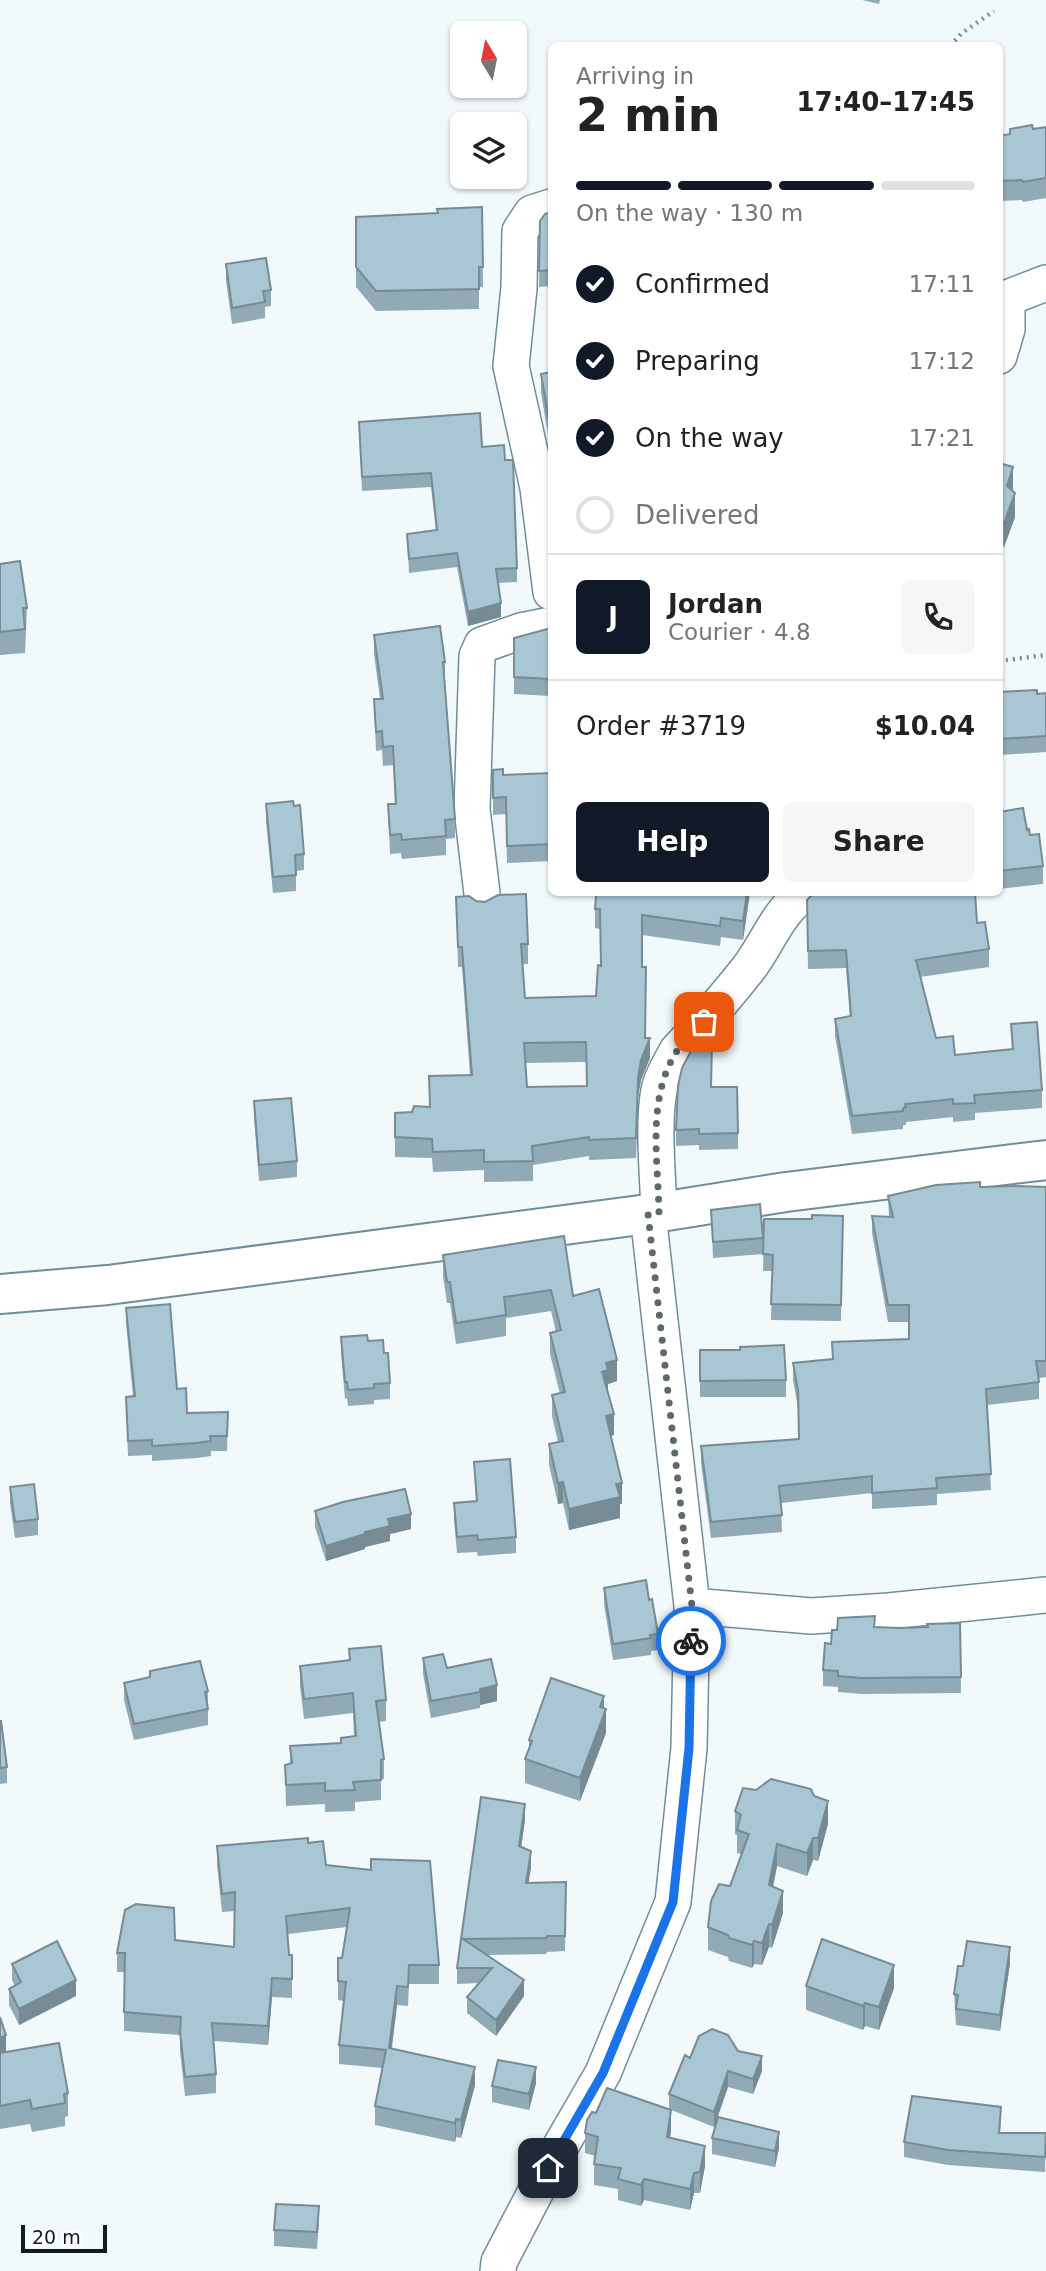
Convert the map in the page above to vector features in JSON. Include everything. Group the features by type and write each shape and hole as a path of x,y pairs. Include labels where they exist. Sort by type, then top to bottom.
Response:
{"main road":[{"path":"0,1294 108,1285 653,1213 786,1192 1046,1160"}],"street":[{"path":"548,208 532,213 520,230 519,289 511,366 538,488 548,568"},
{"path":"1003,342 1007,329 1003,291 1046,282"},
{"path":"483,902 472,809 477,656 482,645 490,641 548,626"},
{"path":"498,2271 499,2262 548,2168 603,2073 673,1902 689,1748 692,1606 653,1213 660,1086 677,1051 750,967 800,896"},
{"path":"692,1606 811,1616 889,1612 1046,1595"}],"path":[{"path":"954,42 994,10"},
{"path":"1003,660 1046,655"}],"building":[{"path":"1032,125 1033,129 1046,127 1046,178 1023,182 1003,181 1003,135 1010,134 1010,129"},
{"path":"482,207 483,267 479,267 479,289 376,291 356,267 356,217 438,213 437,209"},
{"path":"548,213 548,270 539,271 540,221"},
{"path":"266,258 271,290 263,291 265,302 232,308 226,264"},
{"path":"548,373 548,415 541,374"},
{"path":"480,413 482,447 504,445 505,460 513,460 517,568 496,569 501,603 468,612 457,553 409,559 407,534 437,530 431,473 362,477 359,422"},
{"path":"1003,464 1013,467 1007,486 1015,493 1004,523"},
{"path":"20,561 27,608 23,608 25,629 0,632 0,564"},
{"path":"440,626 445,662 455,819 445,820 446,836 402,840 401,834 390,835 388,804 396,804 393,746 383,747 382,731 376,732 374,699 383,699 374,635"},
{"path":"548,629 548,679 514,677 514,638"},
{"path":"1037,690 1037,694 1046,693 1046,736 1003,739 1003,692"},
{"path":"503,769 503,775 548,773 548,844 507,846 506,797 493,798 493,770"},
{"path":"293,801 294,806 300,805 304,854 295,855 296,875 273,877 266,804"},
{"path":"1023,808 1030,835 1039,834 1043,866 1003,871 1003,811"},
{"path":"526,894 528,944 521,944 525,998 596,996 598,965 601,966 600,909 595,909 596,896 746,896 743,921 721,918 720,926 642,915 642,967 646,967 645,1038 650,1038 641,1060 638,1078 636,1138 589,1140 589,1137 532,1146 533,1161 484,1162 484,1150 433,1152 432,1139 395,1137 395,1113 412,1112 414,1106 430,1107 429,1076 472,1075 462,947 458,947 456,897 469,896 476,901 485,902 498,895","holes":["586,1042 587,1086 527,1087 524,1043"]},
{"path":"811,896 975,896 977,923 985,922 989,949 916,960 936,1038 953,1036 955,1055 1013,1049 1011,1024 1037,1022 1042,1090 974,1095 975,1103 953,1104 953,1099 905,1104 903,1111 852,1116 835,1019 851,1016 846,950 808,951 807,900"},
{"path":"697,1042 712,1043 711,1087 737,1087 738,1133 699,1134 699,1129 676,1130 678,1086 682,1068"},
{"path":"291,1098 297,1161 259,1165 254,1101"},
{"path":"980,1182 980,1187 1046,1187 1046,1361 1036,1361 1039,1382 986,1389 991,1474 936,1478 937,1488 872,1493 872,1476 779,1486 782,1515 711,1522 701,1446 799,1439 798,1391 793,1363 833,1359 832,1342 909,1339 909,1305 888,1305 872,1216 893,1217 888,1196 936,1185"},
{"path":"760,1204 763,1238 713,1242 711,1210"},
{"path":"812,1215 843,1216 841,1305 771,1304 773,1255 763,1254 764,1219 812,1219"},
{"path":"564,1236 573,1296 599,1289 617,1360 606,1363 608,1370 602,1372 614,1414 606,1416 622,1483 616,1484 620,1497 569,1509 563,1482 558,1483 549,1444 563,1441 552,1395 565,1392 550,1333 561,1330 551,1290 504,1297 506,1315 456,1323 443,1255"},
{"path":"170,1304 177,1389 186,1388 187,1413 228,1412 227,1436 210,1436 211,1441 197,1443 152,1446 152,1440 128,1441 126,1397 135,1396 126,1308"},
{"path":"367,1335 368,1341 383,1340 384,1353 388,1353 390,1383 374,1384 374,1388 348,1390 341,1337"},
{"path":"784,1345 786,1380 700,1381 700,1350 740,1350 740,1347"},
{"path":"510,1459 516,1537 478,1540 477,1535 457,1537 454,1503 477,1501 474,1462"},
{"path":"34,1484 38,1519 15,1522 10,1487"},
{"path":"405,1489 411,1514 388,1519 390,1526 326,1546 315,1511"},
{"path":"646,1580 658,1634 650,1635 651,1638 613,1644 604,1588"},
{"path":"875,1616 874,1627 928,1627 927,1624 960,1623 961,1677 862,1678 838,1676 838,1671 823,1670 825,1643 831,1644 832,1630 837,1630 838,1618"},
{"path":"381,1646 386,1700 376,1701 384,1759 381,1760 381,1780 353,1782 355,1790 325,1791 325,1783 286,1785 285,1765 292,1763 290,1746 341,1743 341,1738 356,1736 353,1693 304,1699 300,1666 350,1660 349,1649"},
{"path":"443,1654 447,1668 491,1659 497,1685 480,1689 480,1692 431,1701 423,1658"},
{"path":"200,1661 208,1691 205,1692 208,1709 134,1724 124,1683 150,1677 150,1671"},
{"path":"551,1678 604,1696 600,1707 606,1709 580,1778 525,1759"},
{"path":"0,1721 7,1767 0,1768"},
{"path":"771,1779 811,1789 814,1796 828,1801 818,1838 813,1838 807,1853 777,1844 769,1885 783,1891 772,1925 769,1924 762,1943 754,1941 752,1945 729,1938 728,1935 708,1927 711,1901 719,1884 730,1886 749,1834 737,1830 741,1815 735,1811 743,1788 756,1790"},
{"path":"481,1797 525,1804 519,1846 531,1851 526,1883 566,1882 565,1936 463,1939 524,1980 496,2020 467,1997 492,1968 457,1968"},
{"path":"308,1838 308,1843 323,1841 326,1865 371,1870 371,1859 430,1861 439,1965 409,1965 408,1987 397,1986 389,2048 475,2067 461,2120 456,2119 455,2123 375,2106 386,2050 339,2045 346,1982 338,1981 338,1958 342,1958 350,1908 286,1916 289,1955 292,1955 292,1979 272,1978 268,2026 212,2023 216,2074 185,2077 181,2017 124,2012 125,1953 117,1953 125,1910 136,1904 174,1908 175,1940 234,1947 235,1892 222,1894 217,1846"},
{"path":"822,1939 894,1965 879,2007 865,2003 863,2006 806,1986"},
{"path":"57,1941 76,1980 19,2009 9,1989 21,1982 12,1964"},
{"path":"967,1941 1010,1947 1000,2015 956,2009 958,1995 954,1994 958,1966 963,1966"},
{"path":"0,2017 6,2035 0,2038"},
{"path":"712,2029 728,2035 738,2051 762,2056 753,2079 728,2071 714,2112 669,2094 685,2055 690,2058 699,2036"},
{"path":"59,2043 68,2093 64,2094 65,2103 32,2109 30,2100 0,2106 0,2053"},
{"path":"498,2060 536,2067 529,2094 492,2086"},
{"path":"607,2088 671,2110 667,2137 705,2146 700,2172 694,2173 690,2189 644,2179 641,2185 618,2179 621,2168 594,2164 598,2137 585,2133 587,2120 592,2112 596,2113"},
{"path":"912,2096 1001,2107 999,2133 1046,2133 1045,2157 948,2150 904,2142"},
{"path":"718,2117 779,2132 775,2151 712,2138"},
{"path":"276,2204 319,2206 317,2232 274,2230"}],"way so far":[{"path":"691,1641 692,1606 648,1214 659,1212 657,1113 660,1086 677,1051 704,1022"}],"route":[{"path":"548,2168 603,2073 673,1902 689,1748 691,1641"}]}
